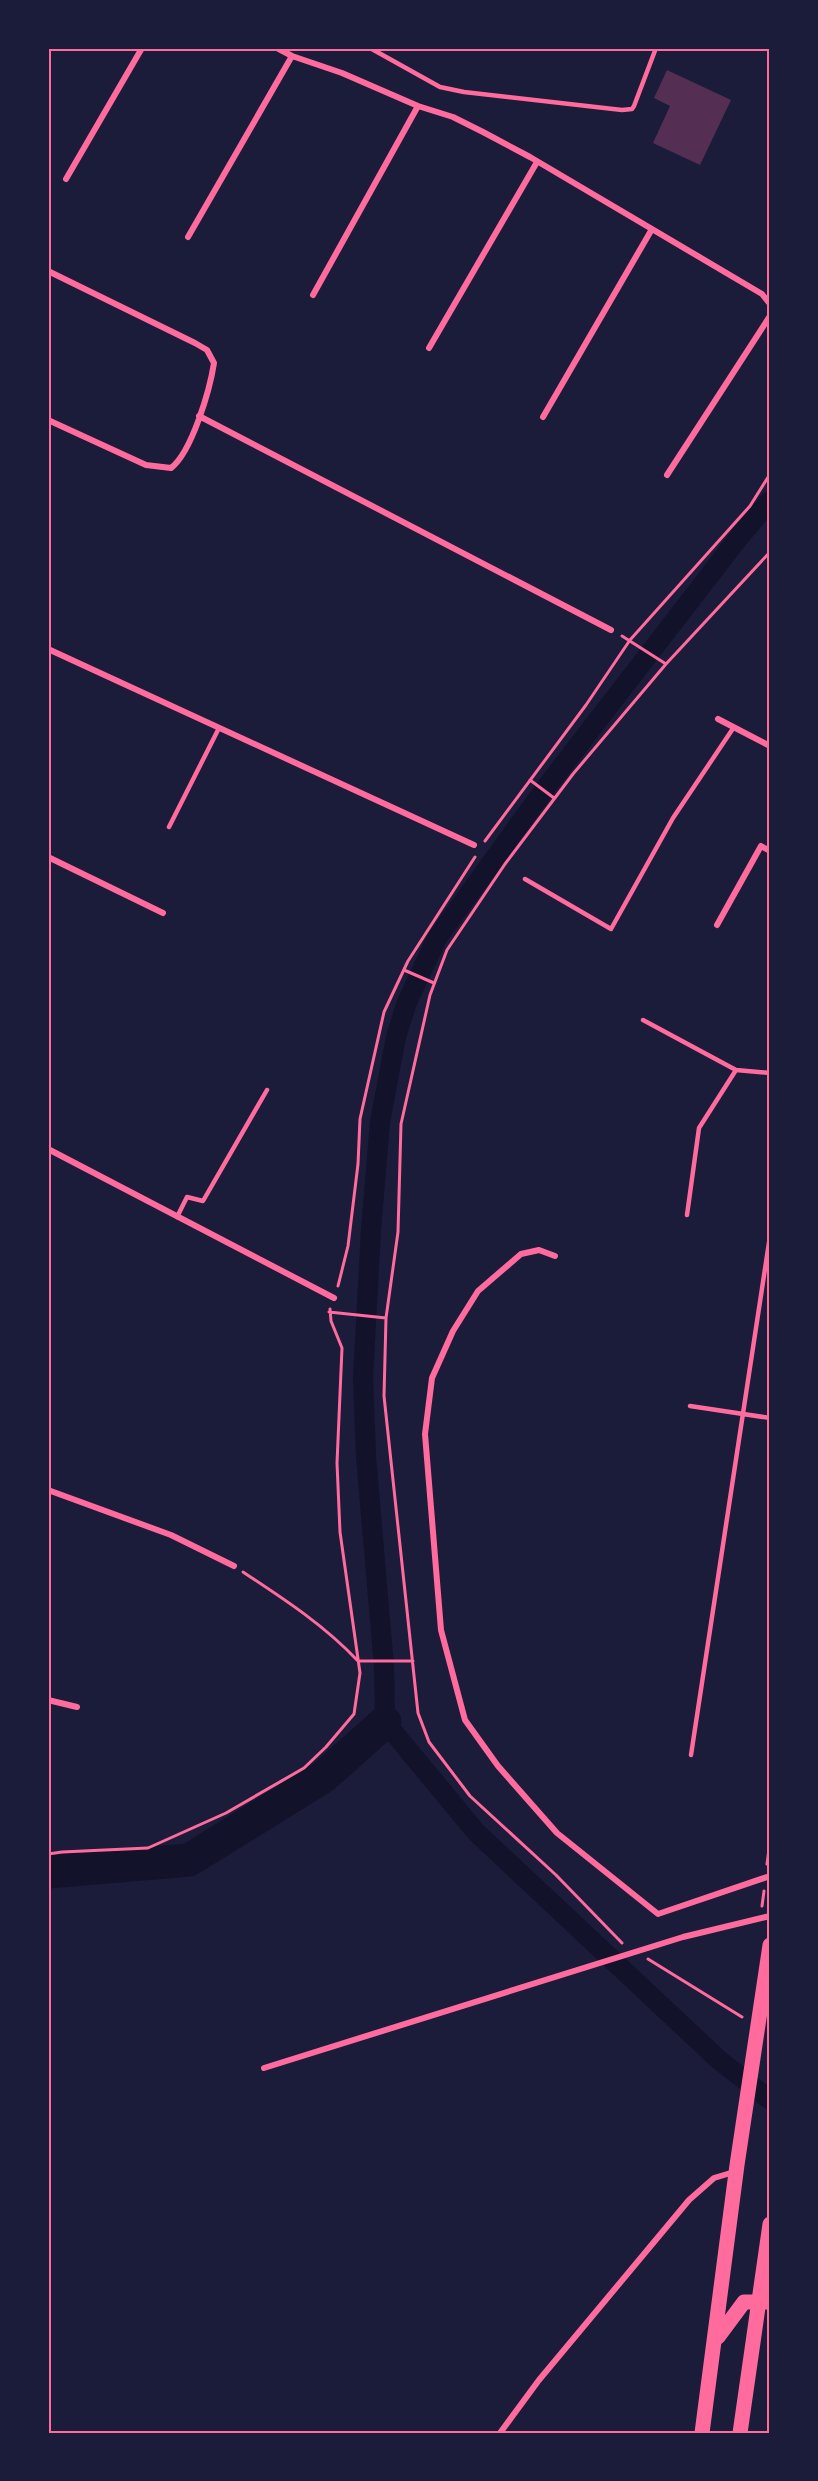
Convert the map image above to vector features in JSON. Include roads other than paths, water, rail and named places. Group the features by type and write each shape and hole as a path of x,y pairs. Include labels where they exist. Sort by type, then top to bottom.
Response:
{"main road":[{"path":"702,2433 737,2168 770,1945"},
{"path":"740,2433 770,2224"},
{"path":"716,2339 744,2302 770,2302"}],"street":[{"path":"66,179 142,48"},
{"path":"277,48 418,106 453,117 537,162 652,229 762,294 770,304"},
{"path":"188,237 292,56"},
{"path":"313,295 418,106"},
{"path":"429,348 537,162"},
{"path":"543,417 652,229"},
{"path":"48,271 207,350 214,363 199,416 183,456 171,468 146,465 48,420"},
{"path":"668,475 770,316"},
{"path":"199,416 611,630"},
{"path":"48,649 474,845"},
{"path":"718,719 770,746"},
{"path":"717,925 761,846 770,851"},
{"path":"48,856 163,913"},
{"path":"48,1149 334,1298"},
{"path":"555,1256 539,1250 521,1254 478,1291 453,1331 432,1378 425,1434 441,1630 465,1720 498,1766 557,1833 658,1914 770,1876"},
{"path":"48,1490 171,1535 234,1566"},
{"path":"48,1700 77,1707"},
{"path":"264,2068 683,1937 770,1916"},
{"path":"500,2433 539,2380 689,2200 714,2178 737,2168"}],"lane":[{"path":"370,48 440,87 464,92 622,110 632,109 634,106 656,48"},
{"path":"525,879 611,928 674,818 734,727"},
{"path":"169,827 219,728"},
{"path":"642,1020 736,1070 770,1072"},
{"path":"687,1215 699,1128 736,1070"},
{"path":"177,1217 187,1197 203,1201 267,1090"},
{"path":"691,1755 770,1236"},
{"path":"690,1406 770,1418"}],"waterway":[{"path":"770,501 740,536 547,786 437,938 407,1002 396,1037 380,1122 371,1230 363,1378 366,1456 384,1667 385,1722 476,1832 719,2060 770,2100"},
{"path":"48,1872 189,1860 323,1777 385,1722"}]}
